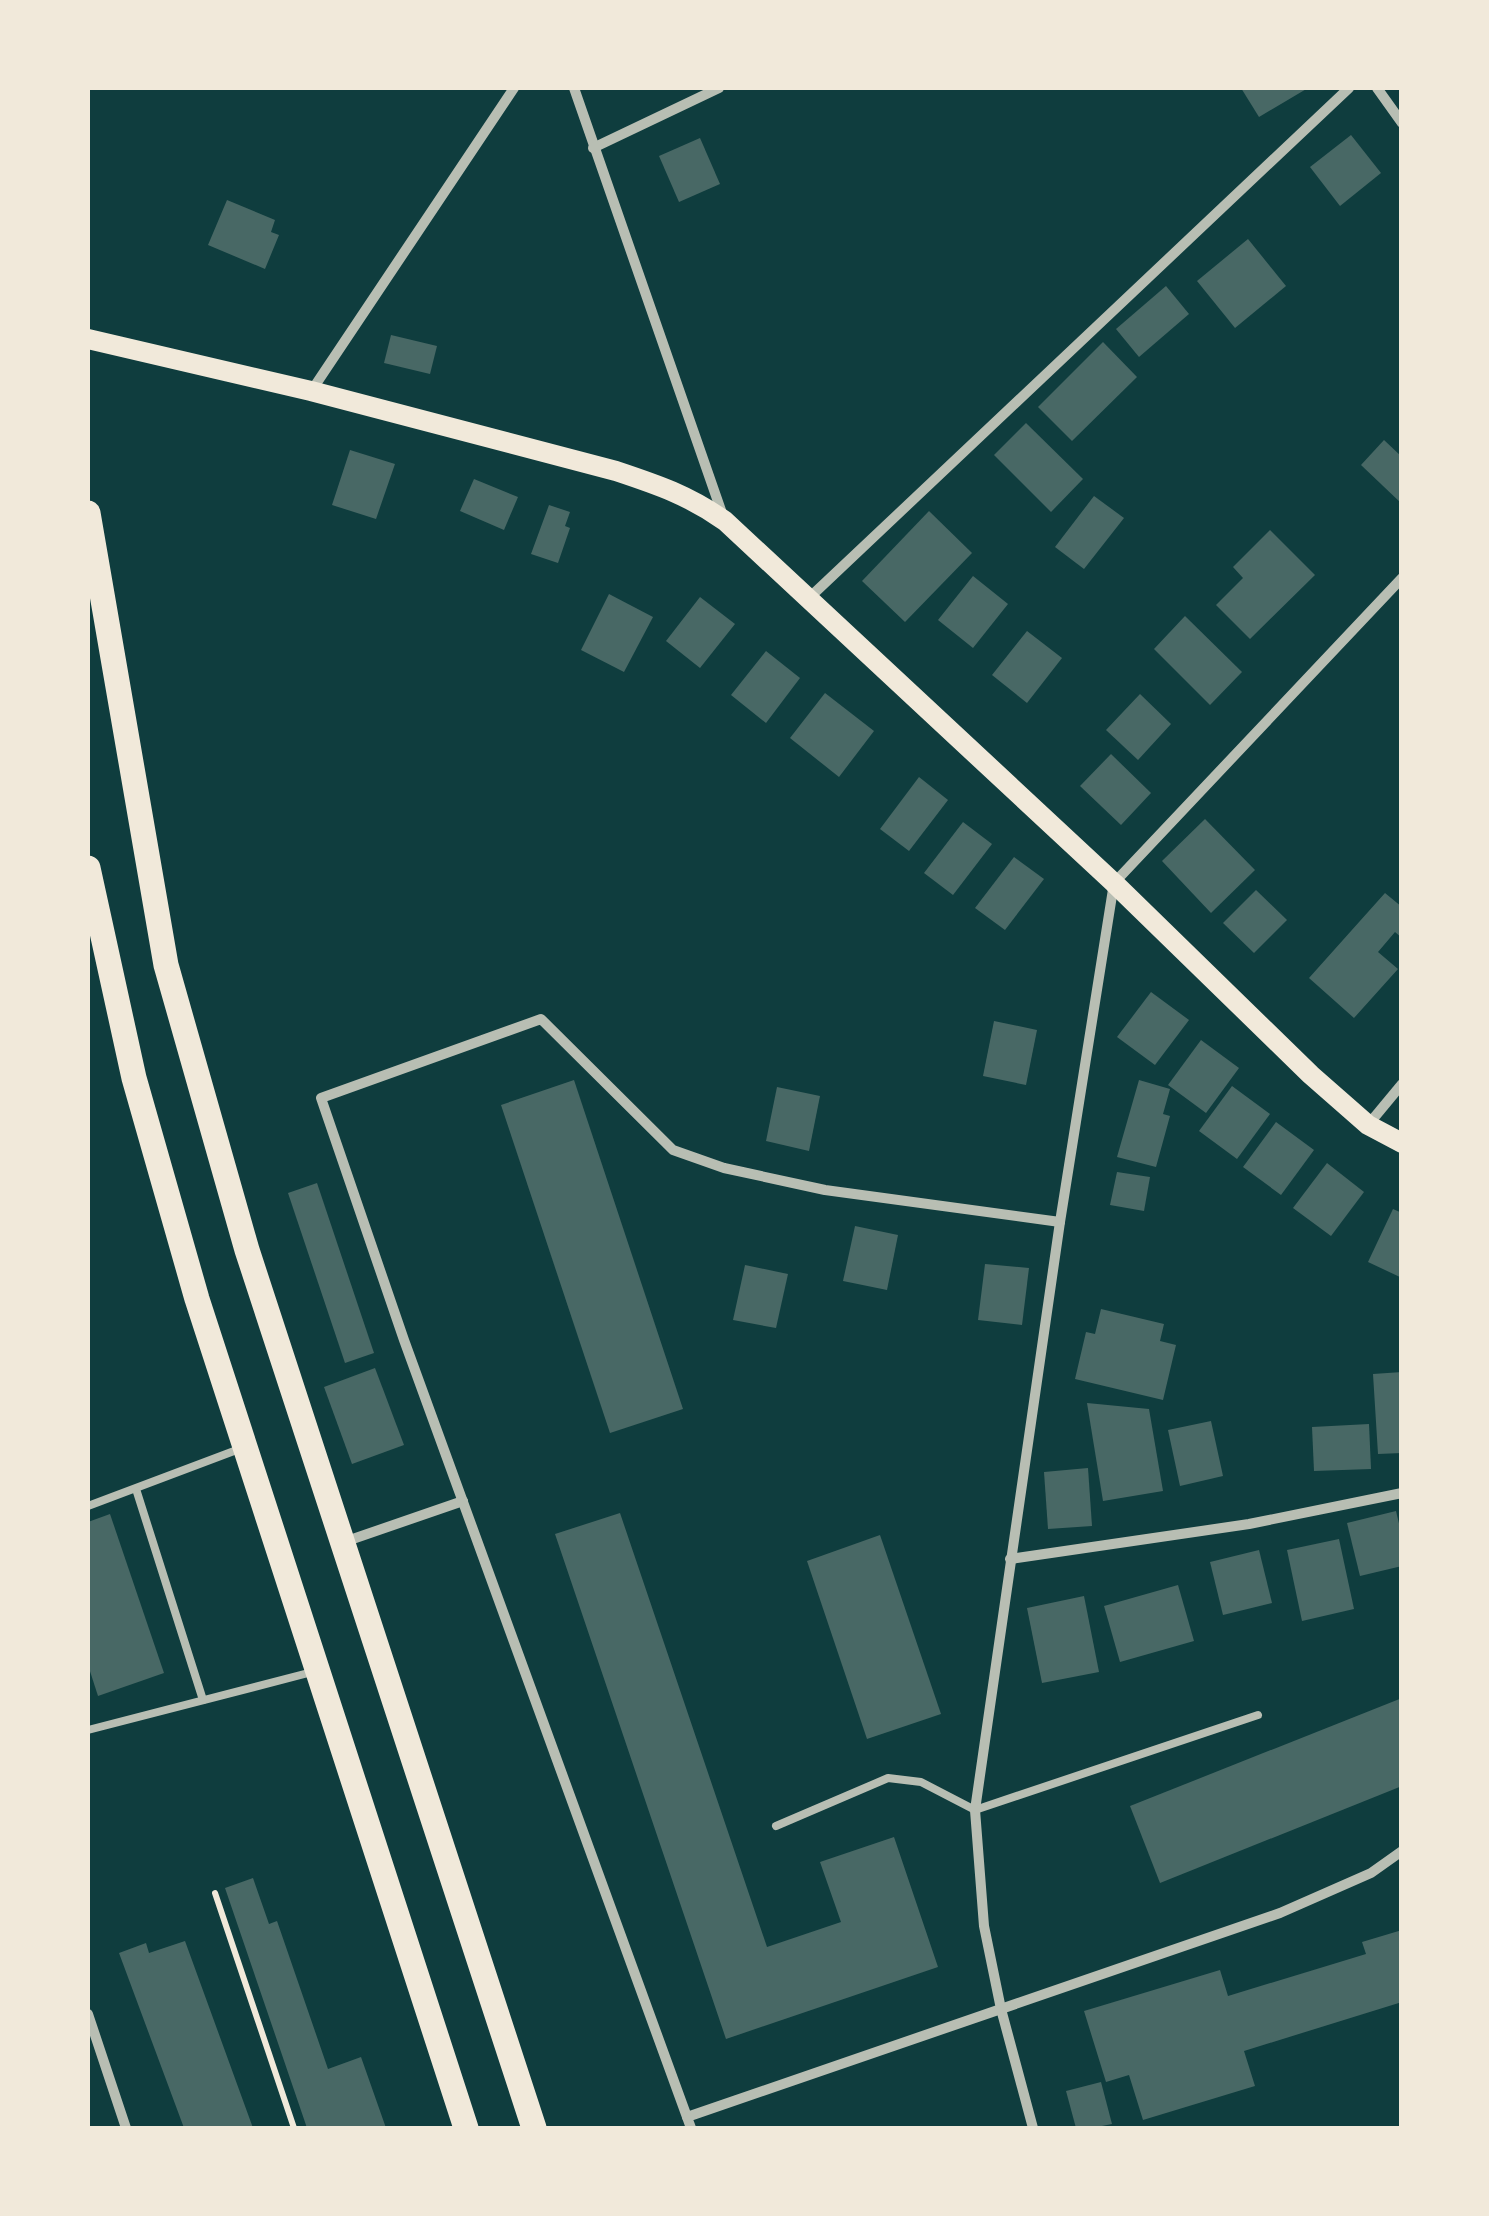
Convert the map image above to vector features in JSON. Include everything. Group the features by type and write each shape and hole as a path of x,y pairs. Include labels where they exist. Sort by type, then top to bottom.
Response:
{"main road":[{"path":"88,339 311,391 616,471 697,502 725,522 1114,883 1311,1074 1368,1125 1402,1143"},
{"path":"88,513 166,966 247,1250 534,2128"},
{"path":"88,868 134,1078 197,1300 466,2128"}],"street":[{"path":"311,391 514,88"},
{"path":"574,88 725,522"},
{"path":"593,148 719,88"},
{"path":"808,599 1349,88"},
{"path":"1377,88 1402,123"},
{"path":"1034,2128 1001,2009 984,1926 975,1810 1060,1222 1114,883 1402,578"},
{"path":"1060,1222 824,1190 724,1168 673,1150 541,1019 321,1098 404,1340 689,2123 1280,1913 1372,1873 1402,1851"},
{"path":"1368,1125 1402,1084"},
{"path":"1010,1558 1249,1524 1402,1493"},
{"path":"343,1542 462,1501"},
{"path":"88,2014 126,2128"}],"lane":[{"path":"88,1506 245,1447"},
{"path":"136,1490 203,1700"},
{"path":"88,1730 318,1671"},
{"path":"776,1826 888,1778 920,1782 975,1810 1258,1716"}],"path":[{"path":"215,1893 294,2128"}],"building":[{"path":"1241,88 1308,88 1259,117"},
{"path":"1351,135 1381,173 1340,206 1310,167"},
{"path":"700,138 720,184 679,202 659,156"},
{"path":"227,200 275,220 271,232 279,235 265,269 208,245"},
{"path":"1248,239 1286,286 1235,328 1197,281"},
{"path":"1166,286 1189,314 1139,357 1116,329"},
{"path":"391,335 437,346 430,374 384,363"},
{"path":"1103,342 1137,377 1072,441 1038,407"},
{"path":"1026,423 1083,479 1051,512 994,455"},
{"path":"1384,440 1402,457 1402,504 1361,465"},
{"path":"350,450 395,464 376,519 332,505"},
{"path":"474,479 518,497 504,530 460,511"},
{"path":"1094,496 1124,518 1084,569 1055,547"},
{"path":"549,505 570,512 565,526 570,528 558,563 531,554"},
{"path":"929,511 972,553 905,622 862,581"},
{"path":"1270,530 1315,575 1250,639 1216,605 1243,578 1233,567"},
{"path":"973,576 1008,604 973,648 938,620"},
{"path":"609,594 653,617 624,672 581,650"},
{"path":"700,597 735,624 700,668 666,641"},
{"path":"1185,616 1242,672 1210,705 1154,649"},
{"path":"1027,631 1062,658 1027,703 992,675"},
{"path":"766,651 800,678 766,723 731,695"},
{"path":"825,693 874,731 839,777 790,738"},
{"path":"1140,694 1171,724 1138,760 1106,730"},
{"path":"1111,754 1151,793 1121,825 1080,786"},
{"path":"919,777 948,800 909,851 880,829"},
{"path":"1205,819 1255,870 1211,913 1162,861"},
{"path":"963,822 992,844 953,895 924,873"},
{"path":"1014,857 1044,879 1005,930 975,908"},
{"path":"1256,890 1287,920 1254,953 1223,923"},
{"path":"1385,893 1402,907 1402,938 1395,932 1378,952 1398,969 1354,1018 1309,978"},
{"path":"1151,992 1189,1020 1155,1065 1117,1037"},
{"path":"994,1021 1037,1030 1026,1085 983,1076"},
{"path":"1201,1040 1239,1068 1206,1113 1168,1085"},
{"path":"574,1080 683,1409 610,1433 501,1105"},
{"path":"1139,1080 1170,1089 1163,1114 1170,1116 1156,1167 1117,1157"},
{"path":"1232,1086 1270,1114 1237,1159 1199,1131"},
{"path":"777,1087 820,1096 809,1151 766,1141"},
{"path":"1276,1122 1314,1150 1281,1195 1243,1167"},
{"path":"1327,1163 1364,1192 1331,1236 1293,1208"},
{"path":"1117,1172 1150,1177 1144,1211 1110,1205"},
{"path":"317,1183 374,1353 345,1363 288,1193"},
{"path":"1393,1209 1402,1213 1402,1278 1368,1262"},
{"path":"855,1226 898,1235 887,1290 843,1281"},
{"path":"985,1264 1029,1268 1022,1325 978,1320"},
{"path":"745,1265 788,1274 776,1328 733,1320"},
{"path":"1101,1309 1164,1324 1160,1341 1176,1345 1163,1400 1075,1379 1086,1332 1095,1334"},
{"path":"375,1368 404,1445 352,1464 324,1387"},
{"path":"1402,1372 1402,1453 1378,1454 1373,1374"},
{"path":"1087,1403 1149,1409 1163,1491 1103,1501"},
{"path":"1211,1421 1223,1476 1180,1486 1168,1430"},
{"path":"1369,1424 1371,1469 1314,1471 1312,1427"},
{"path":"1088,1468 1092,1526 1048,1529 1044,1472"},
{"path":"1396,1511 1402,1536 1402,1566 1360,1576 1347,1523"},
{"path":"620,1513 767,1947 841,1922 820,1862 894,1837 938,1967 726,2039 555,1534"},
{"path":"110,1514 164,1673 98,1696 88,1665 88,1522"},
{"path":"880,1535 941,1714 867,1739 807,1561"},
{"path":"1339,1539 1354,1609 1302,1621 1287,1550"},
{"path":"1259,1550 1272,1603 1223,1615 1210,1562"},
{"path":"1178,1585 1194,1641 1120,1662 1104,1606"},
{"path":"1084,1596 1099,1672 1042,1683 1027,1608"},
{"path":"1402,1698 1402,1786 1160,1883 1130,1806"},
{"path":"253,1878 269,1924 277,1921 328,2069 361,2057 386,2128 307,2128 225,1888"},
{"path":"1402,1930 1402,2002 1244,2051 1255,2086 1143,2120 1129,2075 1106,2082 1084,2011 1220,1970 1228,1996 1366,1954 1362,1942"},
{"path":"185,1941 253,2128 184,2128 119,1953 146,1943 149,1953"},
{"path":"1101,2082 1112,2124 1076,2128 1066,2091"}]}
